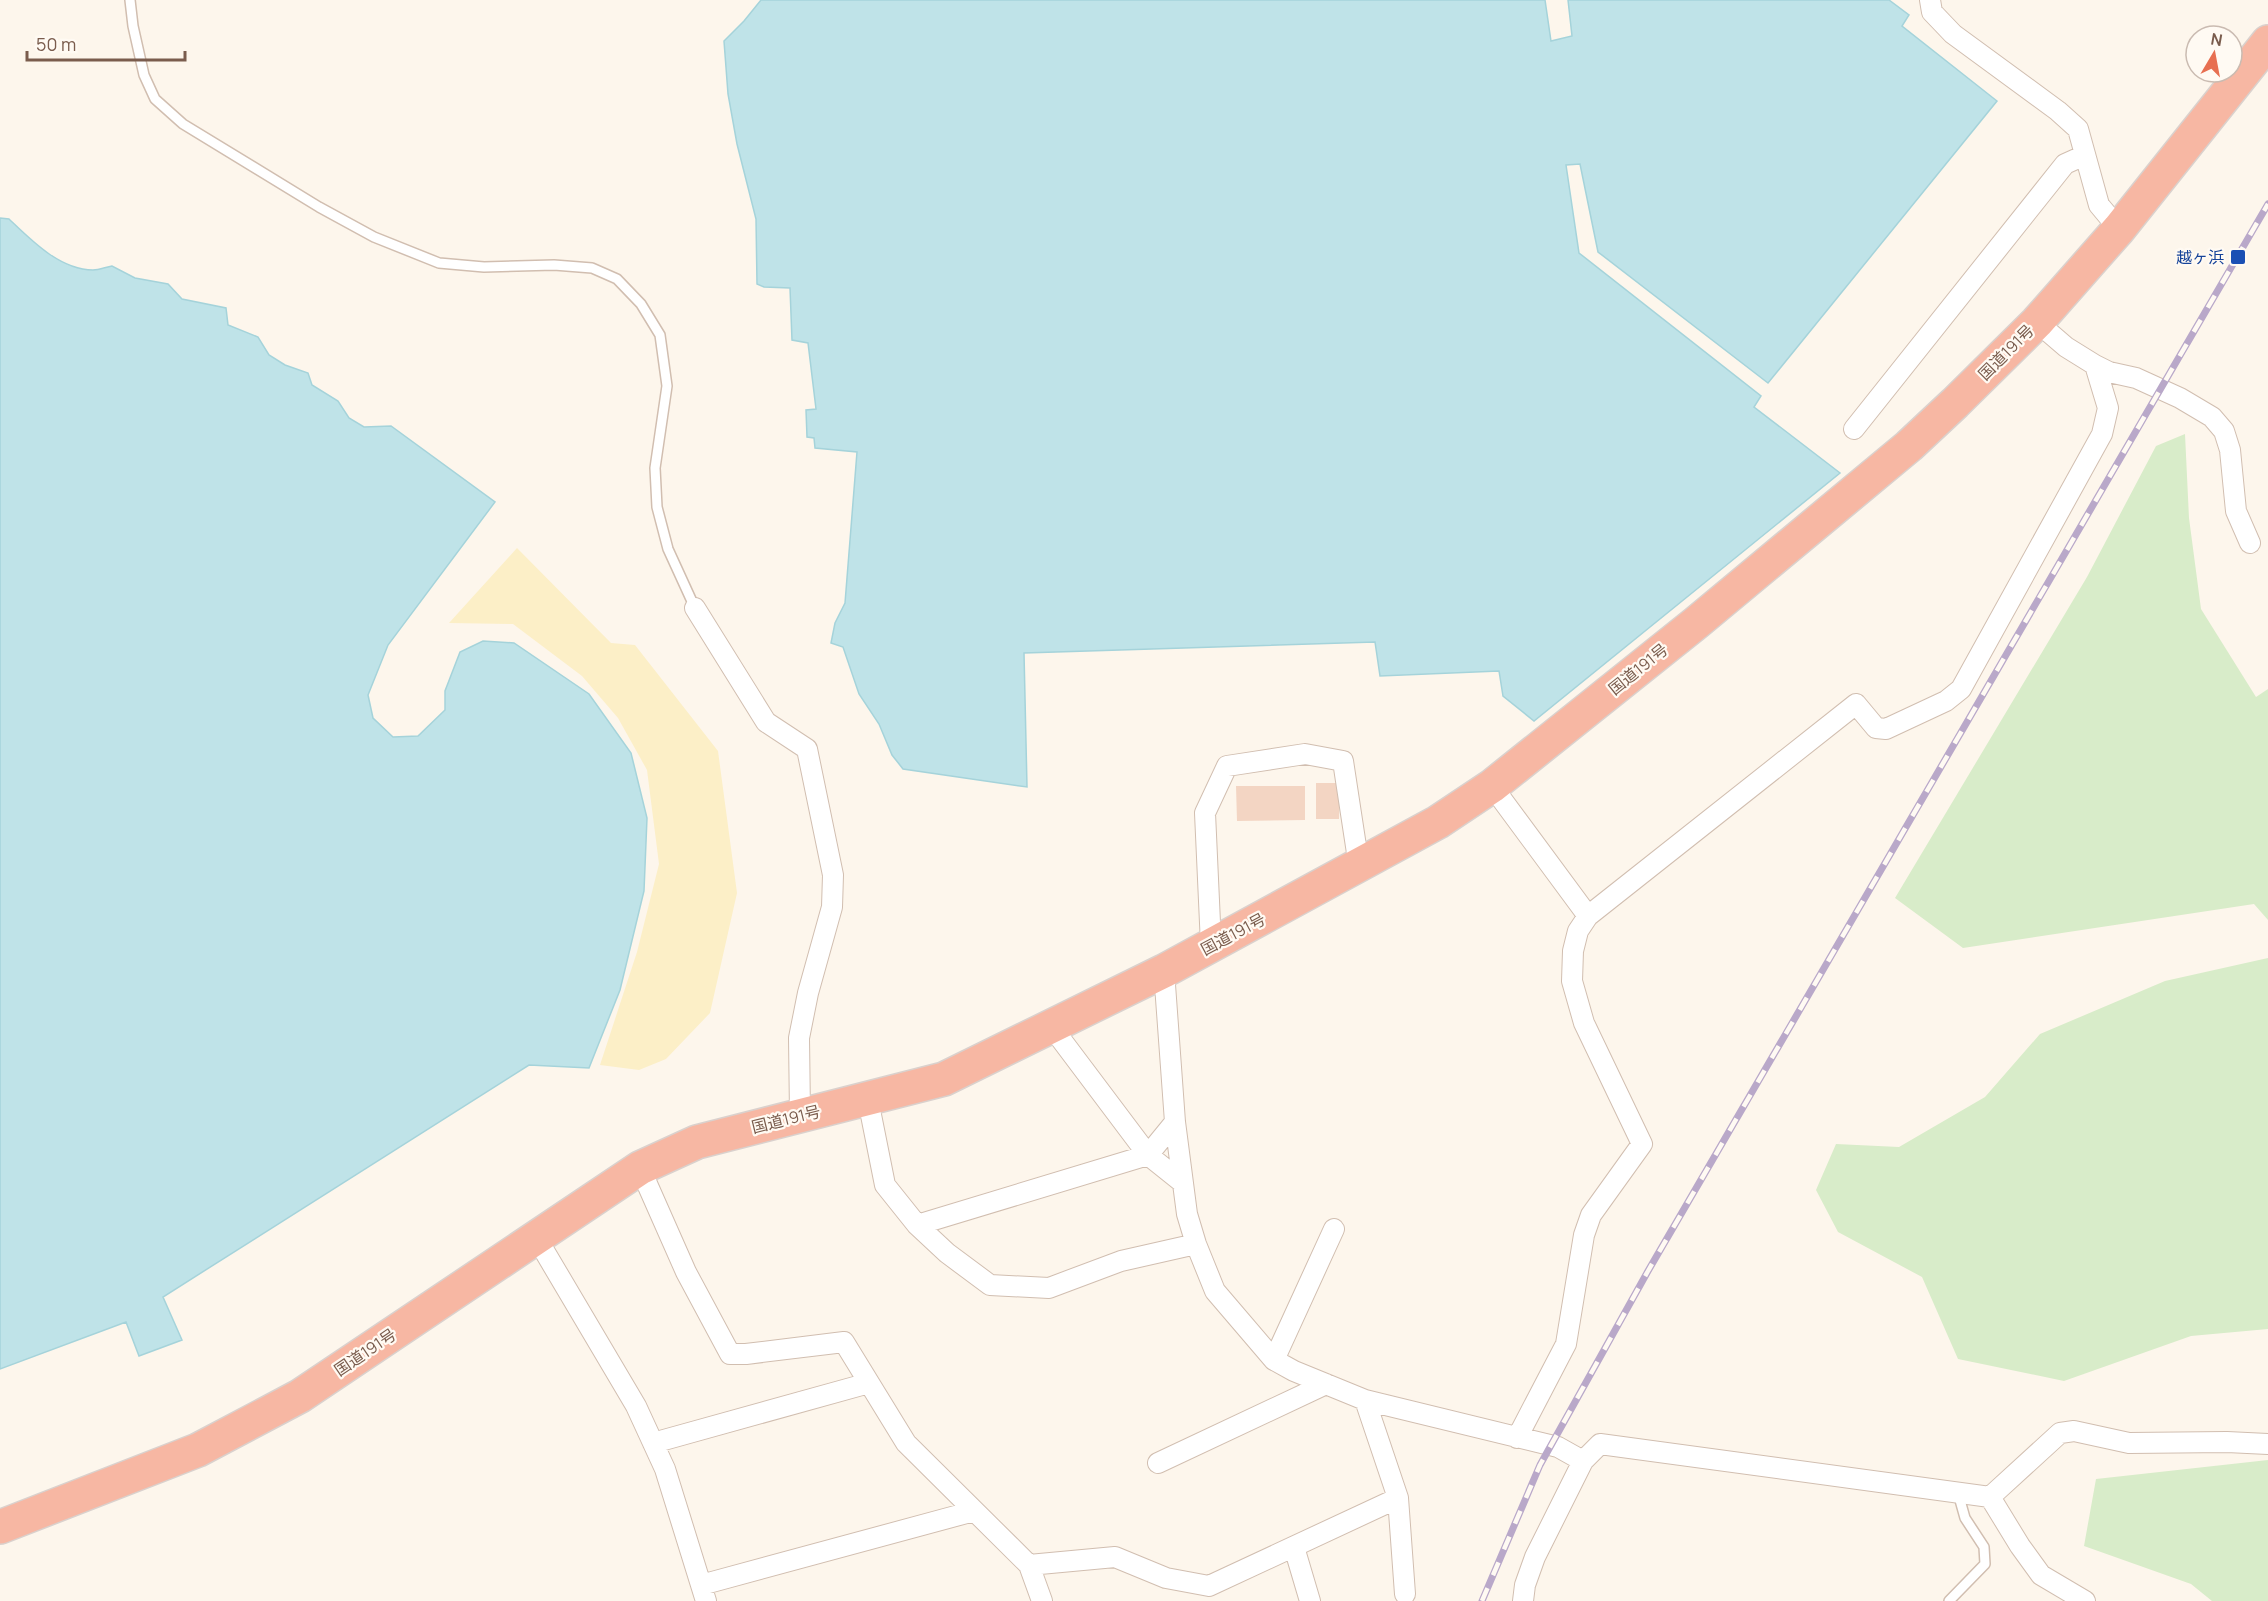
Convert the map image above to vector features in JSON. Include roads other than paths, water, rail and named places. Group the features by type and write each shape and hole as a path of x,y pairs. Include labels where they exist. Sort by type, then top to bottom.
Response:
{"highway":[{"name":"国道191号","path":"0,1527 198,1450 300,1396 640,1168 697,1142 944,1079 1164,971 1438,822 1492,786 1696,623 1909,446 2037,321 2119,229 2268,42"}],"street":[{"path":"1930,0 1932,12 1953,34 2058,111 2078,129 2100,205 2119,229"},
{"path":"1854,429 2065,164 2085,155"},
{"path":"2037,321 2066,347 2095,365 2109,372 2136,378 2180,398 2212,417 2224,431 2230,450 2236,511 2250,543"},
{"path":"1517,1438 1566,1344 1584,1235 1591,1215 1642,1144 1584,1023 1572,981 1572,951 1578,931 1588,916 1856,704 1876,728 1886,729 1946,701 1961,689 2102,434 2108,408 2095,365"},
{"path":"695,608 766,722 807,749 827,838 833,875 832,907 808,993 799,1038 800,1114"},
{"path":"1211,945 1205,813 1227,766 1305,754 1343,761 1359,866"},
{"path":"1492,786 1588,916"},
{"path":"1164,971 1175,1122 1187,1214 1215,1292 1274,1360 1294,1371 1365,1400 1558,1447 1583,1461"},
{"path":"1051,1026 1148,1155 1183,1183"},
{"path":"868,1100 885,1185 917,1225 947,1253 990,1285 1048,1288 1121,1261 1196,1244"},
{"path":"917,1225 1148,1155 1175,1122"},
{"path":"640,1168 686,1272 730,1354 844,1342 906,1443 1029,1565 1042,1601"},
{"path":"1274,1360 1334,1230"},
{"path":"536,1237 636,1406 665,1469 704,1593 974,1511"},
{"path":"653,1443 869,1383"},
{"path":"1158,1463 1326,1384"},
{"path":"1365,1400 1398,1498 1405,1594"},
{"path":"1523,1601 1525,1585 1535,1557 1583,1461 1600,1444 1990,1497 2060,1433 2074,1431 2129,1443 2268,1444"},
{"path":"1990,1497 2041,1575 2085,1601"},
{"path":"1029,1565 1115,1557 1167,1578 1209,1586 1398,1498"},
{"path":"1294,1547 1310,1601"}],"lane":[{"path":"130,0 133,26 144,75 155,99 183,124 319,207 374,237 439,263 484,267 554,265 592,268 616,279 641,304 660,335 666,386 655,468 657,507 668,549 695,608"},
{"path":"1949,1601 1985,1564 1984,1547 1965,1518 1958,1493"}],"water":[{"path":"761,0 1545,0 1551,41 1572,36 1568,0 1889,0 1909,15 1902,26 1997,101 1768,383 1598,252 1580,164 1566,165 1579,253 1761,396 1754,407 1840,473 1534,721 1503,696 1499,671 1380,676 1375,642 1024,653 1027,787 903,769 892,755 879,724 859,694 843,647 831,643 835,623 845,603 857,452 815,448 814,438 807,437 806,410 816,409 808,343 792,340 790,288 764,287 757,284 756,219 737,144 728,94 724,41"},
{"path":"0,218 9,219 47,252 69,265 93,270 112,266 135,278 168,284 182,299 226,308 228,325 258,337 269,355 285,365 308,373 312,385 338,401 349,418 364,427 391,426 495,502 388,645 368,695 373,718 393,737 418,736 445,710 445,691 460,652 483,641 514,643 589,694 631,753 647,818 644,891 620,990 589,1068 529,1065 163,1297 182,1340 139,1356 126,1322 0,1369"}],"railway":[{"path":"1482,1601 1540,1465 1648,1271 2268,204"}],"place":[{"name":"越ヶ浜","path":"2238,257"}]}
